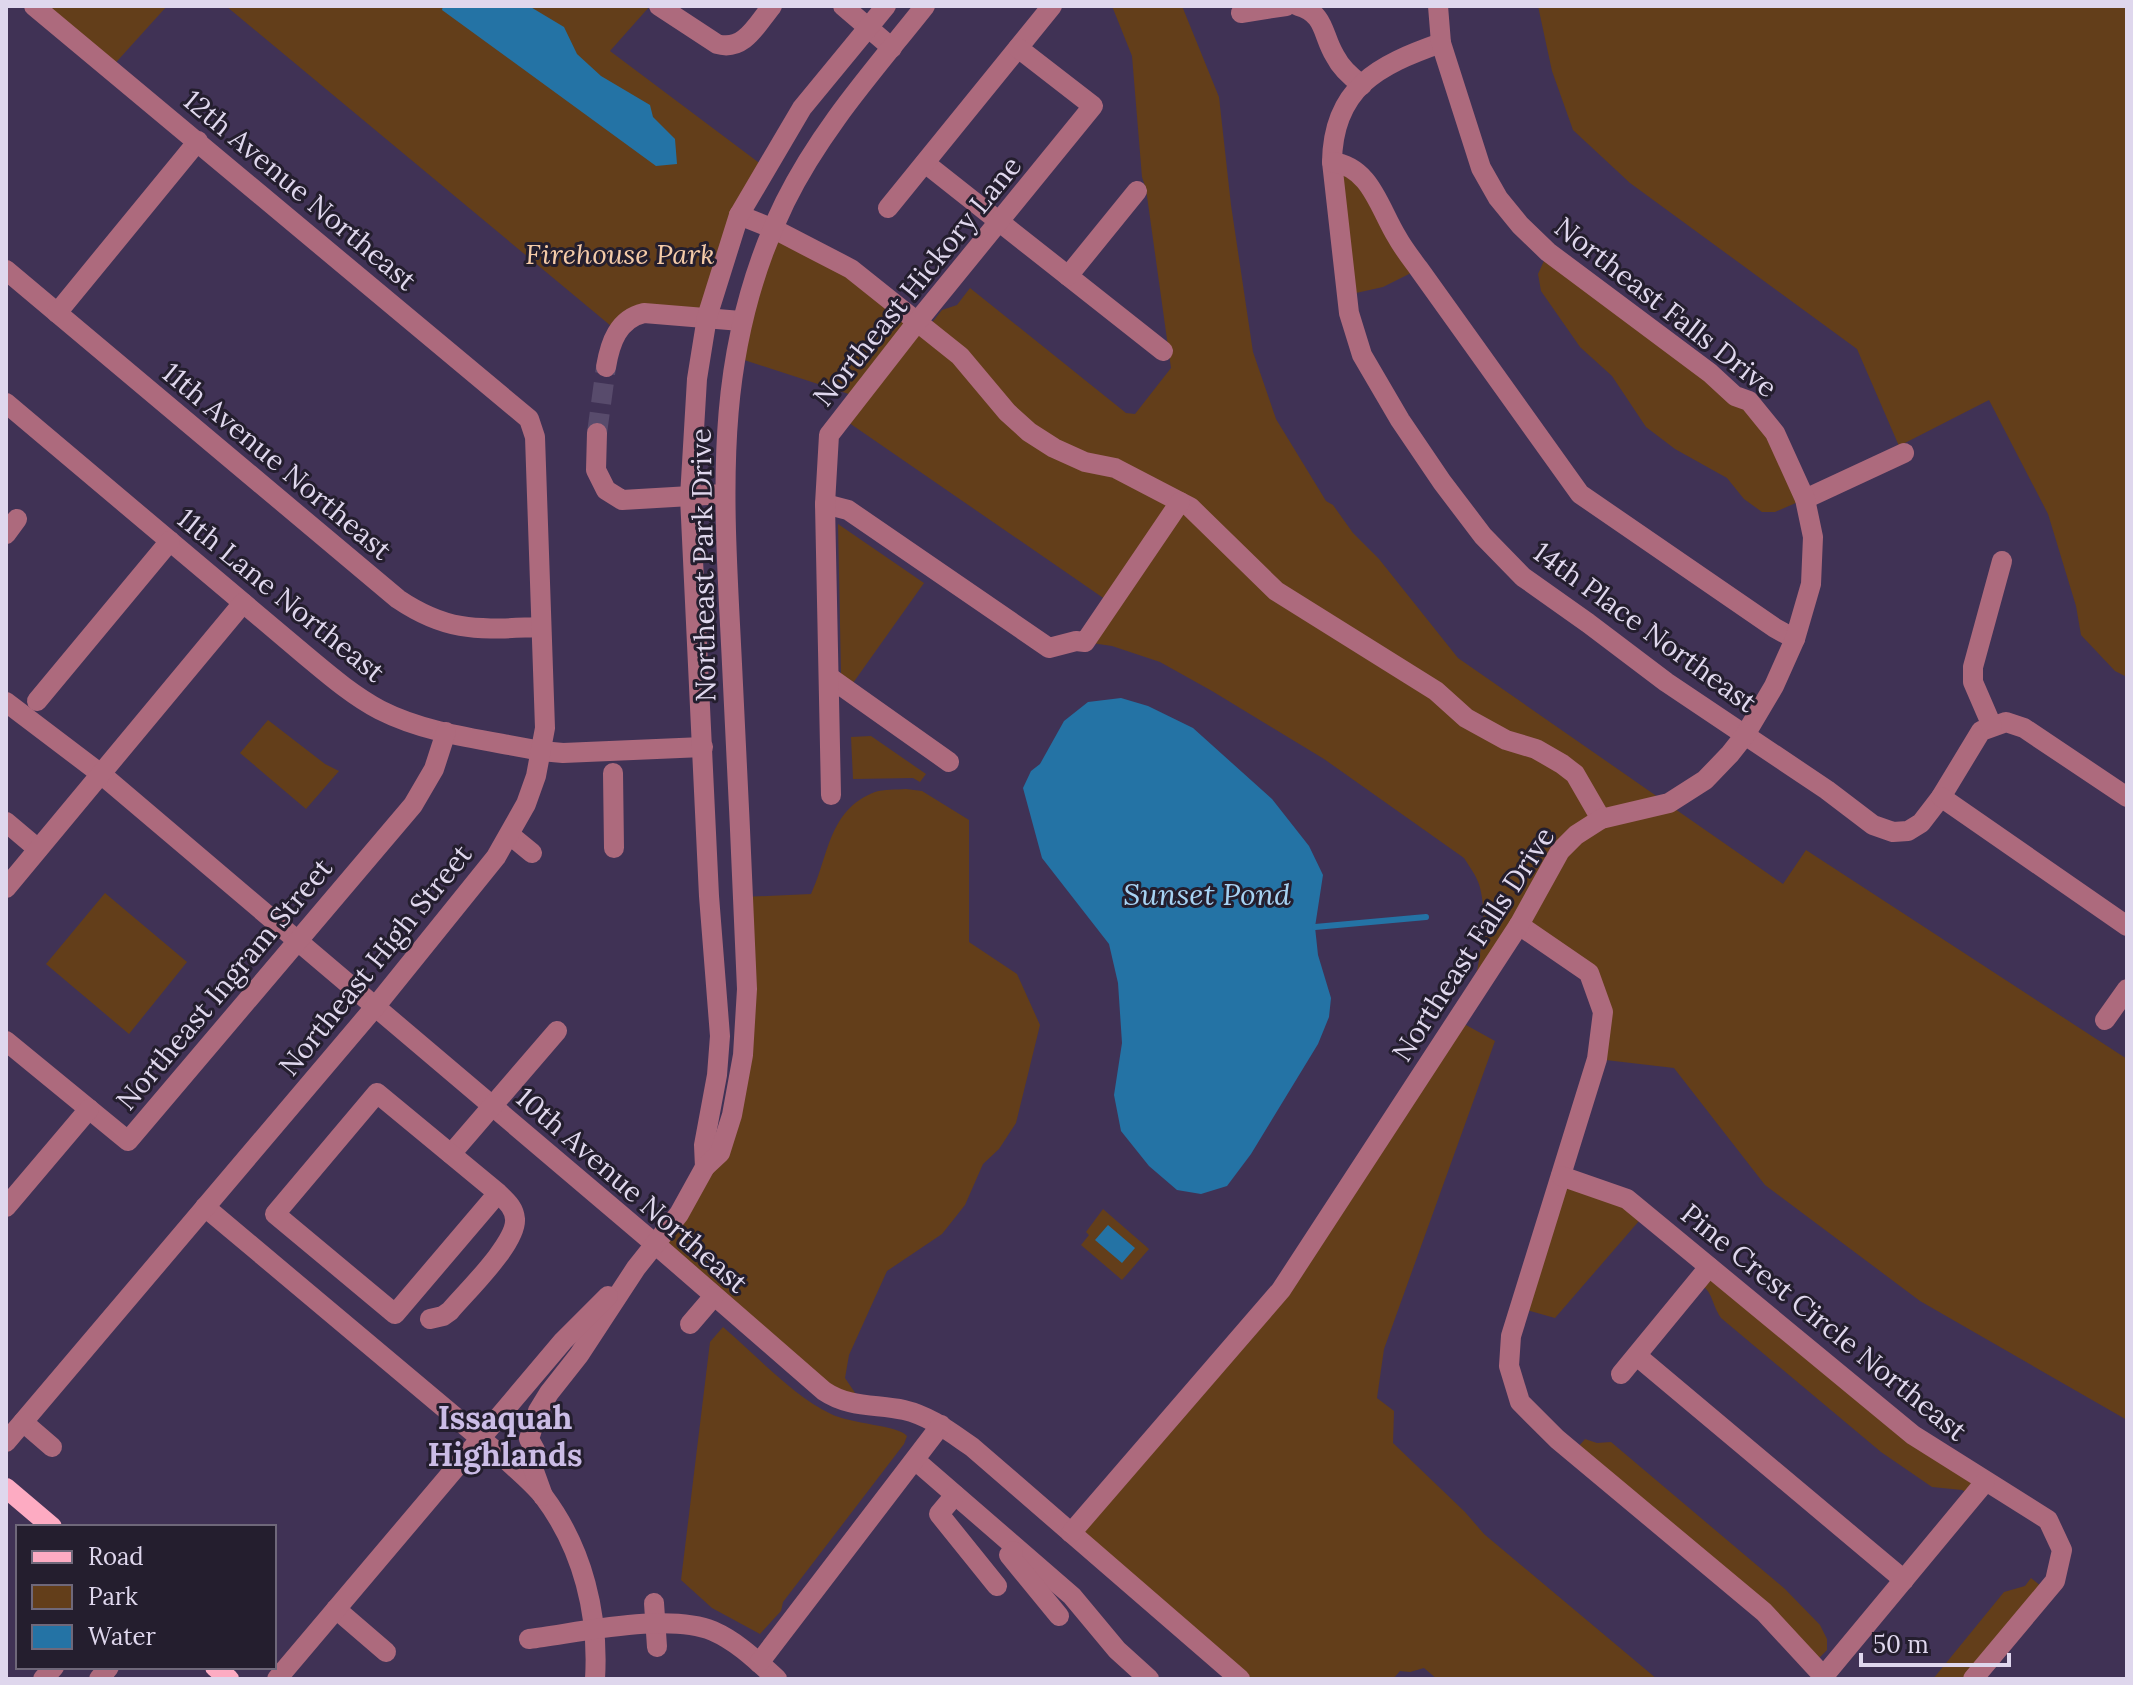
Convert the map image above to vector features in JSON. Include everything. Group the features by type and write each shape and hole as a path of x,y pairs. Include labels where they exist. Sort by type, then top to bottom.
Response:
{"main road":[{"path":"6,1488 50,1525"}],"street":[{"name":"12th Avenue Northeast","path":"34,6 529,419"},
{"path":"659,6 717,44 727,47 745,39 772,6"},
{"path":"843,6 892,48"},
{"name":"Northeast Park Drive","path":"705,1167 704,1145 717,1075 720,1036 709,896 690,497 697,379 707,317 739,215 802,108 886,6"},
{"name":"Northeast Park Drive","path":"543,1496 530,1460 535,1450 529,1439 533,1424 549,1393 579,1355 636,1268 679,1214 705,1167 720,1153 732,1115 743,1055 747,989 725,494 729,390 741,321 791,190 825,133 925,6"},
{"path":"888,208 1052,6"},
{"path":"1241,13 1286,6"},
{"path":"1298,6 1307,9 1322,22 1336,58 1362,85"},
{"name":"Northeast Falls Drive","path":"1071,1533 1281,1290 1519,925 1560,851 1576,835 1601,819 1669,803 1719,767 1745,735 1774,686 1795,639 1811,584 1813,537 1805,499 1775,433 1749,401 1735,396 1710,373 1548,252 1498,198 1481,168 1441,43 1438,6"},
{"name":"14th Place Northeast","path":"1441,43 1400,57 1368,77 1341,111 1332,140 1332,162 1349,313 1362,355 1400,420 1483,536 1523,577 1666,682 1873,825 1893,832 1908,831 1921,823 1941,797 1981,731 1992,726"},
{"name":"Northeast Hickory Lane","path":"831,795 825,504 829,435 1093,106 1018,48"},
{"path":"57,313 198,141"},
{"path":"1332,162 1349,167 1369,184 1411,258 1580,494 1795,639"},
{"path":"925,163 1163,351"},
{"path":"1068,276 1137,191"},
{"path":"739,215 774,229 851,269 960,356 1007,412 1029,432 1054,448 1085,462 1115,468 1180,502 1212,527 1276,591 1436,691 1466,718 1506,740 1536,749 1562,764 1575,774 1601,819"},
{"name":"11th Avenue Northeast","path":"6,270 398,599 421,614 464,628 541,627"},
{"path":"606,367 617,331 634,315 644,313 741,321"},
{"name":"11th Lane Northeast","path":"6,403 352,693 409,723 563,753 703,747"},
{"name":"Northeast High Street","path":"6,1442 375,1007 496,857 526,804 536,776 545,728 535,437 529,419"},
{"path":"597,433 596,470 606,490 622,500 725,494"},
{"path":"1805,499 1904,453"},
{"path":"825,504 848,510 1049,648 1076,641 1085,642 1180,502"},
{"path":"37,701 170,541"},
{"path":"2002,561 1973,667 1973,682 1992,726 2006,722 2024,728 2127,797"},
{"path":"6,888 243,603"},
{"path":"829,677 949,762"},
{"name":"10th Avenue Northeast","path":"6,702 101,774 836,1399 850,1404 906,1411 941,1425 972,1447 1240,1679"},
{"name":"Northeast Ingram Street","path":"6,1041 128,1141 426,786 446,732"},
{"path":"613,773 614,848"},
{"path":"1941,797 2127,926"},
{"path":"6,822 38,849"},
{"path":"510,835 532,853"},
{"path":"1519,925 1589,973 1603,1012 1597,1059 1511,1336 1509,1366 1520,1402 1557,1439 1764,1612 1825,1678 1985,1482"},
{"path":"2105,1020 2127,989"},
{"path":"451,1154 557,1031"},
{"path":"430,1319 450,1311 511,1238 513,1209 498,1193 377,1093 275,1214 395,1314 498,1193"},
{"path":"6,1207 89,1109"},
{"name":"Pine Crest Circle Northeast","path":"1561,1176 1627,1199 1913,1435 2048,1520 2062,1550 2055,1581 1973,1679"},
{"path":"205,1207 255,1243 504,1458 543,1496 577,1557 590,1593 595,1631 595,1679"},
{"path":"1621,1374 1709,1267"},
{"name":"Northeast Park Drive","path":"277,1679 563,1341 636,1268"},
{"path":"690,1324 714,1296"},
{"path":"1637,1356 1904,1580"},
{"path":"23,1422 52,1447"},
{"path":"759,1663 941,1425"},
{"path":"456,1467 504,1458"},
{"path":"915,1460 1072,1596 1117,1650 1149,1679"},
{"path":"955,1495 939,1514 997,1586"},
{"path":"1016,1547 1009,1555 1059,1616"},
{"path":"654,1603 657,1647"},
{"path":"336,1609 386,1652"},
{"path":"529,1639 657,1624 690,1625 712,1631 739,1646 777,1679"}],"green space":[{"path":"34,6 167,6 110,69"},
{"name":"Firehouse Park","path":"226,6 650,6 610,51 766,168 707,317 644,313 617,331"},
{"path":"1112,6 1182,6 1219,97 1253,352 1276,419 1326,501 1333,505 1353,533 1379,559 1458,658 1783,884 1806,850 2127,1059 2127,1420 1920,1301 1765,1185 1674,1068 1597,1059 1603,1012 1589,973 1520,925 1471,999 1481,946 1483,905 1478,883 1464,858 1324,759 1212,691 1160,662 1112,646 1085,642 1112,604 842,418 858,397 735,357 774,229 926,330 942,310 957,305 970,288 1126,413 1135,414 1171,368 1142,177 1132,56"},
{"path":"1538,6 2127,6 2127,677 2115,671 2081,635 2076,606 2048,514 1989,400 1899,446 1857,349 1630,183 1573,130 1552,71"},
{"path":"1341,164 1419,269 1383,287 1347,295"},
{"path":"1548,252 1749,401 1805,499 1775,512 1762,512 1744,499 1727,478 1675,449 1646,427 1612,376 1580,347 1541,291 1538,274"},
{"path":"838,524 924,583 853,683 841,674"},
{"path":"268,720 325,764 339,771 306,809 240,753"},
{"path":"871,736 926,774 920,782 913,778 853,779 851,737"},
{"path":"922,791 969,820 969,942 1017,974 1040,1025 1016,1123 999,1149 983,1164 965,1205 942,1234 887,1271 849,1355 845,1378 864,1406 850,1404 655,1244 732,1115 743,897 811,894 832,836 848,810 875,792"},
{"path":"105,893 187,962 129,1034 46,964"},
{"path":"1457,1020 1495,1041 1384,1349 1377,1398 1394,1411 1393,1443 1484,1534 1657,1679 1437,1679 1424,1668 1400,1671 1393,1679 1240,1679 1071,1533 1281,1290"},
{"path":"1561,1176 1645,1214 1555,1318 1520,1308"},
{"path":"1103,1209 1149,1249 1122,1280 1081,1245 1089,1235 1086,1232"},
{"path":"1709,1267 1985,1482 1973,1496 1962,1490 1932,1487 1881,1452 1721,1318 1710,1294 1698,1281"},
{"path":"723,1327 788,1386 817,1406 839,1417 894,1429 907,1436 783,1602 781,1611 760,1634 712,1608 681,1580 710,1342"},
{"path":"1585,1439 1597,1443 1611,1442 1785,1589 1820,1625 1827,1639 1827,1650 1812,1665 1573,1453"},
{"path":"2031,1578 2047,1591 1973,1679 1933,1679 2004,1592 2025,1586"}],"water":[{"path":"443,6 529,6 564,27 577,54 601,76 650,105 653,117 675,139 677,164 656,166 442,10"},
{"name":"Sunset Pond","path":"1121,698 1148,706 1193,728 1272,799 1309,846 1323,875 1315,927 1318,955 1331,998 1329,1017 1318,1044 1251,1154 1227,1186 1201,1194 1177,1190 1149,1166 1121,1131 1114,1095 1122,1043 1118,983 1109,944 1042,858 1023,788 1064,721 1088,702"},
{"path":"1108,1225 1135,1248 1122,1263 1095,1240"}],"waterway":[{"path":"1315,927 1426,917"}],"tunnel":[{"path":"597,433 606,367"}],"district":[{"name":"Issaquah Highlands","path":"505,1436"}]}
